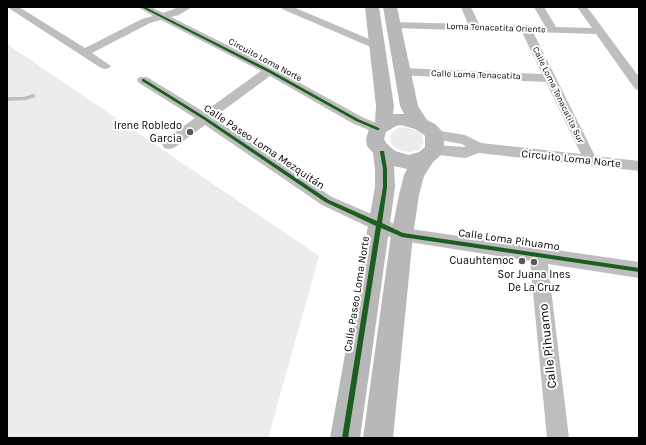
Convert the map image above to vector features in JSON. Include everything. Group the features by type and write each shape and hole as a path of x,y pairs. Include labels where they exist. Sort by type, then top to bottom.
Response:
{"street":[{"path":"12,7 105,66"},
{"name":"Circuito Loma Norte","path":"143,7 269,70 357,120 380,136"},
{"path":"84,53 146,21 175,13 187,7"},
{"path":"285,7 297,10 377,46"},
{"name":"Calle Paseo Loma Norte","path":"345,438 385,187 385,169 380,136 385,106 372,7"},
{"path":"390,7 409,106 429,142"},
{"path":"466,7 474,27"},
{"path":"539,7 552,30"},
{"path":"582,7 639,86"},
{"name":"Loma Tenacatita Oriente","path":"393,25 599,31"},
{"name":"Calle Loma Tenacatita Sur","path":"526,29 591,161"},
{"path":"169,144 269,70"},
{"name":"Calle Loma Tenacatita","path":"402,72 550,78"},
{"name":"Calle Paseo Loma Mezquitán","path":"143,80 204,118 327,201 379,224"},
{"path":"401,119 429,142 409,162 390,157 380,136 392,120 401,119"},
{"path":"378,438 402,235 414,175 429,142"},
{"name":"Circuito Loma Norte","path":"429,142 465,153 478,148 639,166"},
{"name":"Calle Loma Pihuamo","path":"379,224 402,235 639,270"},
{"name":"Calle Pihuamo","path":"538,254 558,438"}],"lane":[{"path":"7,99 33,96"}],"shaded area":[{"path":"7,44 319,256 268,438 7,438"},
{"path":"404,127 422,134 424,142 420,149 412,152 401,151 393,146 390,140 391,133 396,129"}],"cycle path":[{"path":"143,7 269,71 357,120 378,129"},
{"path":"143,80 204,118 327,201 402,235 639,270"},
{"path":"345,438 385,187 385,169 382,152"}],"place":[{"name":"Irene Robledo Garcia","path":"190,132"},
{"name":"Cuauhtemoc","path":"522,261"},
{"name":"Sor Juana Ines De La Cruz","path":"534,262"}]}
